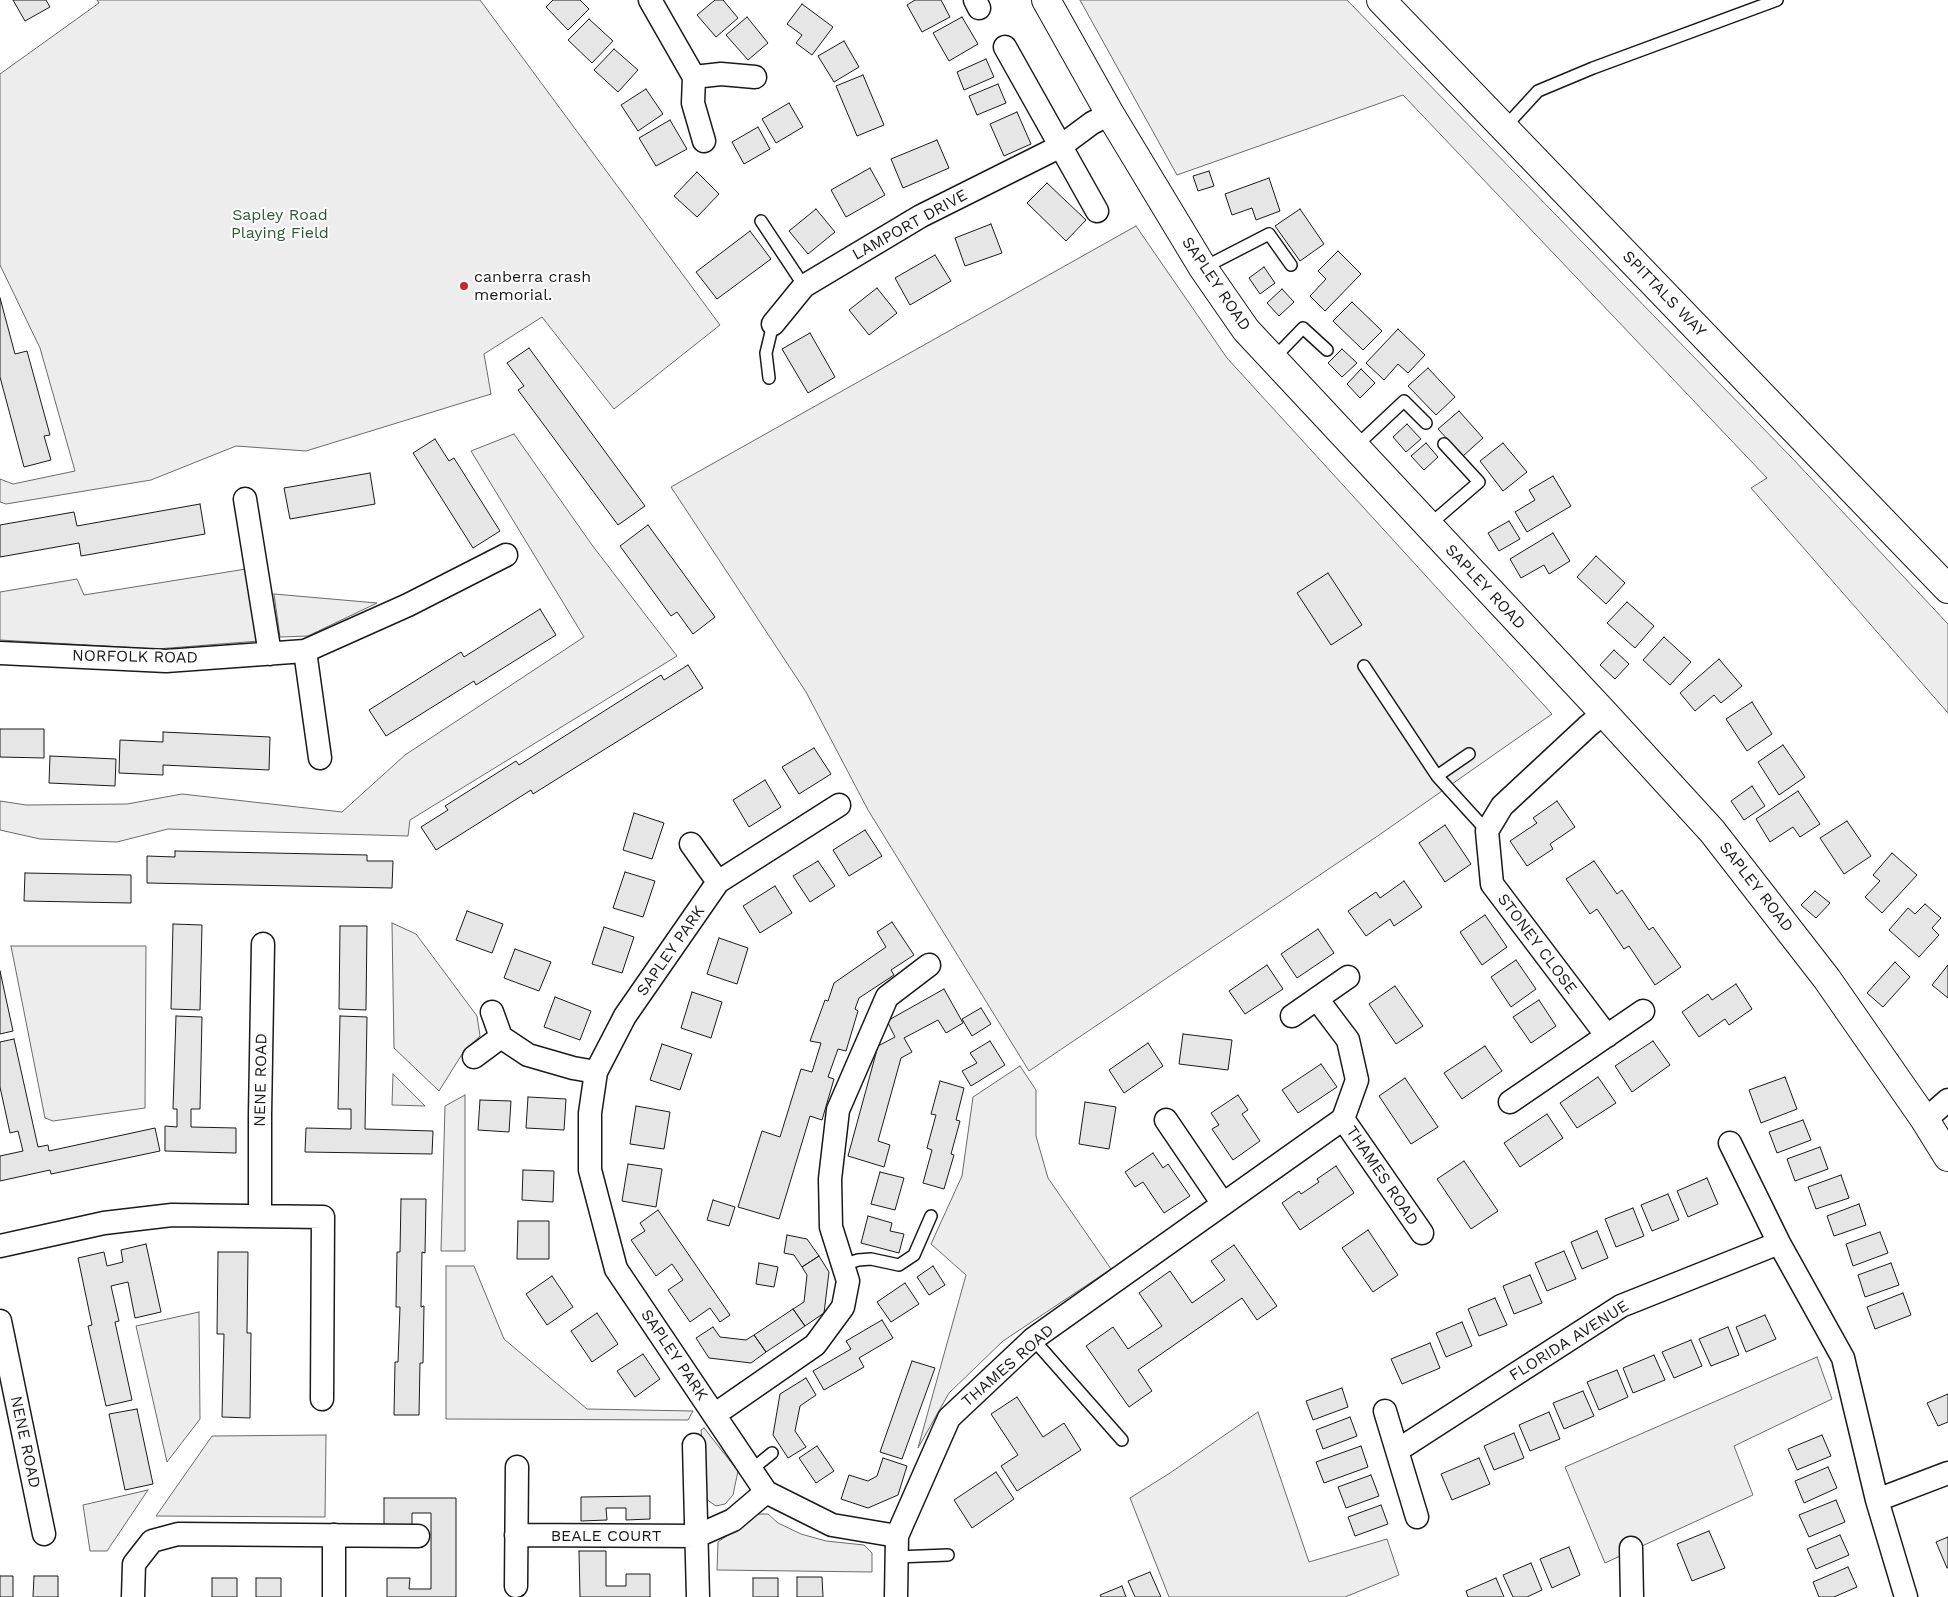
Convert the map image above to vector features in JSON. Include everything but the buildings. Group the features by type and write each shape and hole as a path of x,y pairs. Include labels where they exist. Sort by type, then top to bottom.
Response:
{"main road":[{"name":"SAPLEY ROAD","path":"1046,0 1110,114 1203,268 1246,330 1712,831 1827,979 1926,1120 1948,1157"},
{"name":"SPITTALS WAY","path":"1381,0 1948,589"}],"street":[{"path":"650,0 694,77 693,103 704,141"},
{"path":"1005,47 1097,211"},
{"path":"694,77 721,74 755,78"},
{"name":"LAMPORT DRIVE","path":"773,324 804,286 921,216 1062,146 1092,123 1110,114"},
{"path":"245,499 270,654"},
{"name":"NORFOLK ROAD","path":"0,652 166,661 305,651 408,605 506,555"},
{"path":"305,651 320,758"},
{"path":"1487,831 1502,806 1604,713"},
{"name":"SAPLEY PARK","path":"839,805 718,882 626,1016 596,1072 590,1113 590,1170 616,1269 766,1492 832,1525 896,1546"},
{"name":"STONEY CLOSE","path":"1487,831 1492,884 1607,1036"},
{"path":"691,844 718,882"},
{"name":"NENE ROAD","path":"260,1216 263,944"},
{"path":"714,1415 814,1345 843,1307 848,1281 831,1227 830,1179 838,1110 887,997 929,965"},
{"path":"1292,1016 1348,978"},
{"name":"THAMES ROAD","path":"896,1597 896,1546 949,1418 1033,1339 1343,1119 1357,1080 1348,1040 1317,999"},
{"path":"1510,1102 1643,1011"},
{"path":"492,1012 501,1036 528,1055 573,1068 596,1072"},
{"path":"474,1057 501,1036"},
{"path":"1926,1120 1948,1100"},
{"name":"THAMES ROAD","path":"1343,1119 1422,1233"},
{"path":"1166,1120 1223,1204"},
{"path":"1730,1144 1778,1243 1843,1358 1877,1500 1906,1597"},
{"path":"0,1246 104,1223 172,1215 323,1217 322,1399"},
{"name":"FLORIDA AVENUE","path":"1398,1450 1620,1306 1778,1243"},
{"name":"NENE ROAD","path":"0,1321 44,1534"},
{"path":"1385,1410 1417,1517"},
{"path":"694,1445 698,1597"},
{"path":"516,1467 516,1586"},
{"path":"1877,1500 1948,1473"},
{"name":"BEALE COURT","path":"516,1535 697,1536 733,1520 766,1492"},
{"path":"133,1597 134,1564 152,1541 178,1534 418,1536"},
{"path":"334,1535 334,1597"},
{"path":"1630,1548 1632,1597"}],"lane":[{"path":"1504,128 1538,91 1593,68 1777,0"},
{"path":"761,221 804,286"},
{"path":"1203,268 1268,234 1291,265"},
{"path":"769,378 766,353 773,324"},
{"path":"1272,359 1303,328 1326,350"},
{"path":"1354,448 1404,401 1426,422"},
{"path":"1428,526 1479,482 1444,444"},
{"path":"1364,666 1437,776 1487,831"},
{"path":"1437,776 1469,754"},
{"path":"843,1265 858,1260 871,1259 899,1265 914,1255 931,1216"},
{"path":"1033,1339 1122,1440"},
{"path":"751,1470 772,1453"},
{"path":"896,1546 948,1555"}],"shaded area":[{"name":"Sapley Road Playing Field","path":"97,0 480,0 720,325 614,409 542,317 484,354 491,394 306,451 236,446 151,480 6,504 0,502 0,479 13,484 75,471 40,348 0,265 0,74 99,3"},
{"path":"1080,0 1347,0 1792,458 1948,624 1948,713 1751,488 1767,478 1403,95 1177,175"},
{"path":"1136,226 1227,358 1552,714 1382,833 1029,1071 868,810 806,692 671,487"},
{"path":"514,434 592,545 677,656 410,820 408,836 168,829 117,842 40,839 0,830 0,801 26,805 127,804 182,794 342,812 405,755 584,637 471,451"},
{"path":"246,569 259,641 157,649 0,640 0,592 77,579 84,595"},
{"path":"274,594 377,603 308,636 280,637"},
{"path":"392,923 416,934 477,1016 480,1036 464,1051 439,1091 394,1048"},
{"path":"11,946 146,946 145,1108 53,1121 45,1118"},
{"path":"1020,1066 1036,1090 1036,1136 1048,1178 1111,1269 1003,1341 949,1393 918,1448 966,1275 931,1244 962,1176 973,1097"},
{"path":"393,1074 425,1106 392,1105"},
{"path":"465,1095 465,1251 441,1251 445,1106"},
{"path":"446,1266 474,1266 504,1339 587,1409 693,1411 688,1420 446,1419"},
{"path":"199,1312 200,1419 167,1462 136,1326"},
{"path":"1817,1357 1832,1399 1734,1446 1753,1495 1605,1563 1565,1467"},
{"path":"1258,1412 1309,1562 1387,1539 1399,1575 1345,1597 1169,1597 1130,1498 1170,1473"},
{"path":"704,1428 738,1471 733,1495 725,1504 716,1506 706,1499 701,1430"},
{"path":"326,1435 325,1517 156,1516 212,1436"},
{"path":"148,1490 107,1551 90,1551 83,1505"},
{"path":"758,1514 768,1514 778,1523 801,1534 826,1541 864,1545 872,1553 872,1572 717,1570 718,1542"}],"place":[{"name":"canberra crash memorial.","path":"464,286"}]}
